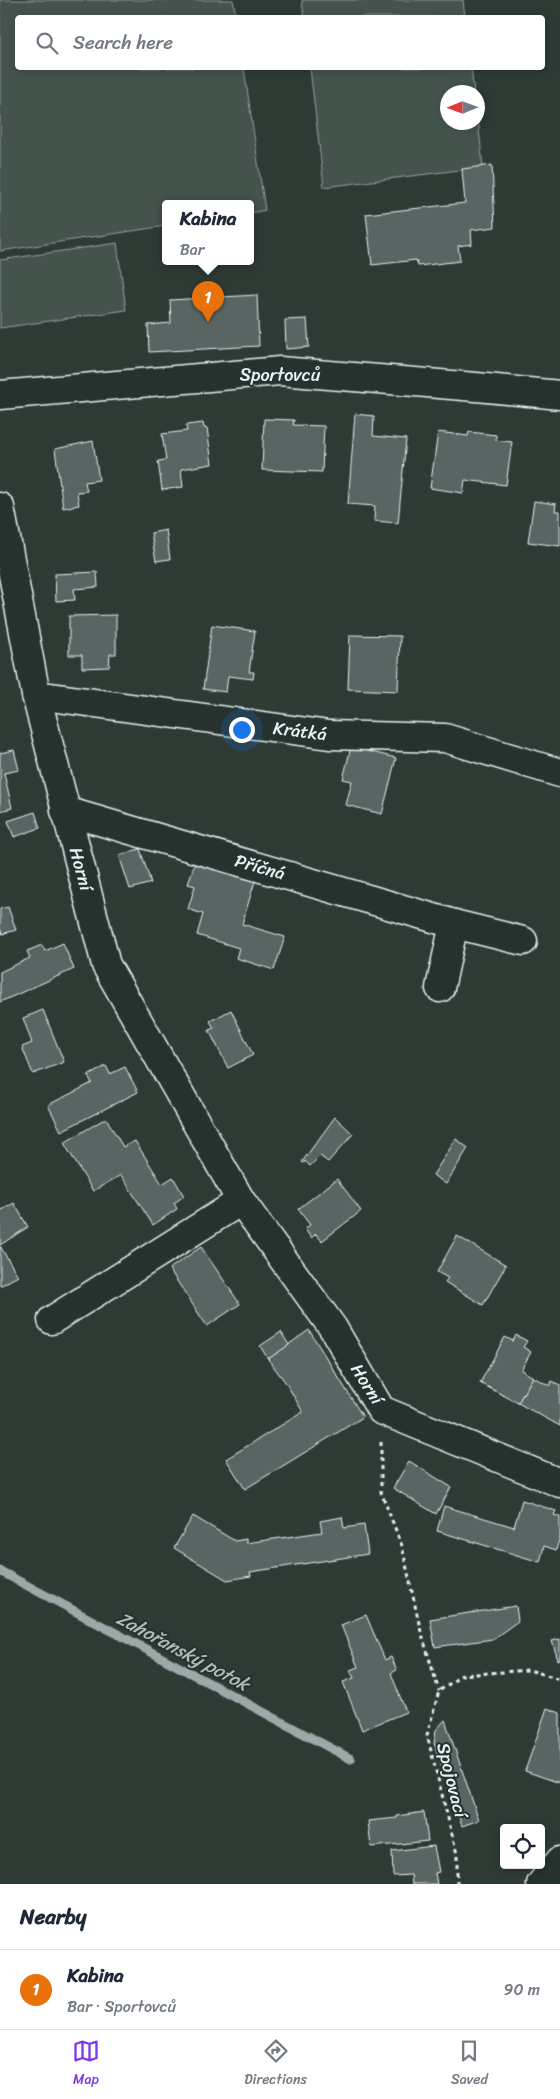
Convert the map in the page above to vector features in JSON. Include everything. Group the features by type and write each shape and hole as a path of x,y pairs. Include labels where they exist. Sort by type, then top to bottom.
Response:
{"street":[{"name":"Sportovců","path":"0,394 280,371 560,396"},
{"name":"Horní","path":"0,507 36,696 106,965 241,1202 332,1328 381,1410 560,1483"},
{"name":"Krátká","path":"36,696 329,735 445,738 560,773"},
{"name":"Příčná","path":"65,811 454,924 523,941"},
{"path":"440,988 454,924"},
{"path":"52,1320 241,1202"},
{"path":"541,1884 560,1860"}],"path":[{"path":"381,1410 381,1492 402,1546 420,1628 439,1691 462,1675 529,1670 560,1679"},
{"name":"Spojovací","path":"439,1691 427,1735 457,1854 456,1884"}],"shaded area":[{"path":"0,0 233,0 236,15 15,15 15,70 244,70 265,210 254,212 254,200 162,200 162,226 0,251"},
{"path":"302,0 463,0 465,15 304,15"},
{"path":"310,70 471,70 473,85 440,85 440,130 479,130 483,167 324,187"},
{"path":"117,243 126,310 0,328 0,260"}],"building":[{"path":"492,165 495,227 471,230 472,244 458,246 460,261 418,266 416,260 372,265 366,214 465,203 462,169"},
{"path":"257,295 259,346 149,352 148,325 171,323 170,300"},
{"path":"307,319 309,347 286,349 285,320"},
{"path":"355,414 374,416 373,436 406,439 398,523 374,521 375,506 348,504"},
{"path":"264,419 294,420 293,425 324,426 322,472 262,470"},
{"path":"203,423 204,428 207,428 212,464 181,469 183,487 162,490 158,461 166,460 162,434 187,431 186,425"},
{"path":"438,432 468,436 469,432 496,435 496,440 512,442 506,485 465,480 463,493 430,488"},
{"path":"93,441 99,480 85,482 87,491 77,492 79,505 63,508 55,449"},
{"path":"534,501 556,504 555,511 560,511 560,546 528,542"},
{"path":"166,530 170,559 156,561 151,533"},
{"path":"97,572 98,587 74,589 75,600 56,601 55,574"},
{"path":"116,615 116,654 110,654 109,667 82,668 82,655 69,655 69,616"},
{"path":"212,625 255,631 249,672 254,672 253,679 228,676 226,692 203,689"},
{"path":"350,635 400,636 398,691 348,689"},
{"path":"351,747 396,758 382,814 346,805 352,781 343,779"},
{"path":"14,750 19,770 4,773 12,808 0,811 0,753"},
{"path":"35,812 40,828 14,837 8,821"},
{"path":"140,849 151,883 130,889 119,855"},
{"path":"195,862 255,881 242,924 285,937 274,970 236,958 239,948 197,935 203,914 188,909 195,886 188,884"},
{"path":"8,907 16,930 2,934 0,928 0,909"},
{"path":"63,943 74,969 0,1002 0,972 30,958 27,951 42,945 45,951"},
{"path":"43,1010 64,1062 33,1074 22,1047 32,1043 23,1018"},
{"path":"231,1010 253,1055 228,1068 209,1030 214,1028 210,1021"},
{"path":"106,1066 110,1074 125,1067 138,1092 61,1131 48,1105 92,1083 88,1076"},
{"path":"335,1117 353,1134 328,1162 320,1156 310,1166 305,1161 304,1163 302,1162"},
{"path":"106,1118 123,1147 135,1141 162,1184 173,1177 184,1196 174,1203 177,1209 153,1225 121,1175 93,1191 64,1143"},
{"path":"456,1139 468,1148 446,1184 433,1175"},
{"path":"337,1179 361,1211 322,1241 316,1234 311,1238 305,1229 310,1225 298,1209"},
{"path":"14,1203 28,1227 0,1245 0,1211"},
{"path":"457,1236 506,1265 483,1305 445,1282 448,1278 437,1272"},
{"path":"0,1246 18,1276 0,1286"},
{"path":"201,1247 240,1304 207,1326 169,1269"},
{"path":"309,1330 363,1417 245,1489 226,1459 303,1412 286,1383 268,1359"},
{"path":"281,1332 289,1345 268,1359 260,1346"},
{"path":"516,1335 527,1341 523,1347 531,1352 521,1370 533,1377 518,1403 480,1383 505,1337 513,1341"},
{"path":"533,1377 550,1386 552,1381 560,1385 560,1426 518,1403"},
{"path":"409,1461 451,1487 436,1514 393,1488"},
{"path":"522,1500 556,1511 554,1515 560,1517 560,1537 556,1550 544,1546 540,1562 437,1531 444,1506 514,1527"},
{"path":"193,1516 235,1541 246,1539 246,1543 322,1532 320,1521 342,1517 344,1528 364,1525 368,1554 250,1572 251,1576 227,1580 174,1548"},
{"path":"516,1606 518,1621 493,1639 435,1647 430,1619"},
{"path":"366,1615 385,1660 391,1657 397,1670 391,1673 406,1712 362,1730 343,1682 354,1678 350,1670 358,1667 341,1625"},
{"path":"560,1639 560,1659 558,1660 552,1641"},
{"path":"547,1708 560,1713 560,1783 525,1771"},
{"path":"445,1720 479,1820 462,1826 434,1743 436,1730"},
{"path":"424,1812 428,1841 371,1847 368,1821 397,1818 397,1816"},
{"path":"434,1846 439,1872 435,1873 437,1884 412,1884 411,1875 393,1876 392,1851"}],"waterway":[{"name":"Zahořanský potok","path":"0,1571 351,1759"}],"place":[{"name":"Kabina","path":"208,322"}]}
